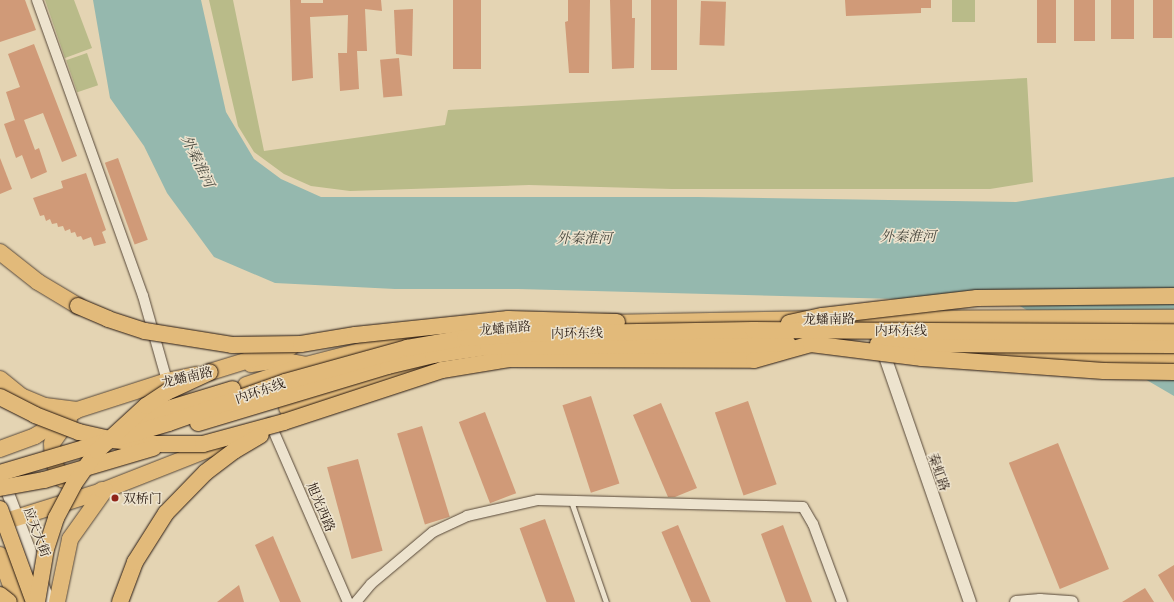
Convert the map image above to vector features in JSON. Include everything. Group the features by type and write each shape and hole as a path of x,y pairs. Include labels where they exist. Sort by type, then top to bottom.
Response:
{"main road":[{"path":"0,252 38,282 78,306 108,320 145,331 232,345 301,344"},
{"path":"754,330 822,316 977,298 1174,296"},
{"name":"龙蟠南路","path":"0,448 35,436 77,410 167,381 281,360 306,365 403,340 502,326 882,318 1174,318"},
{"path":"882,318 883,351"},
{"path":"35,602 44,555 56,518 74,484 97,451 124,424 167,392 210,372 301,344 356,335 508,319 616,321 678,330"},
{"name":"内环东线","path":"0,472 169,423 285,382 407,348 473,337 678,330 1174,332"},
{"path":"0,488 44,480 280,418 442,370 509,359 754,360 811,344 953,361 1104,371 1174,372"},
{"name":"内环东线","path":"0,483 344,378 433,355 488,347 811,344 1174,345"},
{"name":"龙蟠南路","path":"0,523 106,490 183,461 280,418 356,389 420,368 477,356 558,354 607,350 883,351 1174,357"},
{"path":"0,466 15,459 111,427 306,365"},
{"path":"0,379 21,396 45,406 77,410 52,444 53,461 62,478 79,487 106,490 70,539 57,602"},
{"path":"0,397 35,415 79,432 113,440 151,444 203,444 280,418 356,389"},
{"path":"120,602 135,562 166,513 211,468 280,418"},
{"path":"0,509 35,602"},
{"path":"0,555 5,599"}],"street":[{"path":"37,0 143,296 167,381"},
{"name":"秦虹路","path":"883,351 970,602"},
{"name":"旭光西路","path":"280,418 348,602"},
{"name":"应天大街","path":"0,472 49,602"},
{"path":"356,602 371,584 433,532 467,516 538,500 803,507 813,524 842,602"},
{"path":"1016,602 1040,600 1072,602"}],"lane":[{"path":"571,501 606,602"}],"green space":[{"path":"45,0 74,0 92,48 65,58"},
{"path":"209,0 233,0 264,151 445,125 448,110 1027,78 1033,182 990,189 672,189 529,185 350,191 311,186 284,174 254,152 238,126"},
{"path":"952,0 975,0 975,22 952,22"},
{"path":"87,53 98,85 77,92 66,60"}],"water":[{"name":"外秦淮河","path":"93,0 201,0 226,112 254,159 281,179 321,197 697,197 1016,202 1174,177 1174,396 1013,302 518,289 395,289 275,283 214,257 167,193 144,146 110,98"}],"building":[{"path":"0,0 25,0 36,30 0,42"},
{"path":"290,0 301,0 301,3 323,3 323,0 381,0 382,11 365,9 367,51 357,51 359,89 340,91 338,53 347,53 348,15 310,17 313,78 292,81"},
{"path":"453,0 481,0 481,69 453,69"},
{"path":"568,0 590,0 589,73 569,73 565,22 568,21"},
{"path":"610,0 632,0 632,18 635,18 634,68 612,69"},
{"path":"651,0 677,0 677,70 651,70"},
{"path":"845,0 931,0 931,8 921,8 921,13 846,16"},
{"path":"1037,0 1056,0 1056,43 1037,43"},
{"path":"1074,0 1095,0 1095,41 1074,41"},
{"path":"1111,0 1134,0 1134,39 1111,39"},
{"path":"1153,0 1172,0 1172,38 1153,38"},
{"path":"701,1 726,2 724,46 699,45"},
{"path":"413,9 412,56 396,54 394,10"},
{"path":"34,44 77,156 62,162 43,113 24,120 35,150 39,148 47,172 31,179 22,155 16,158 4,124 15,120 6,92 20,87 8,54"},
{"path":"399,58 402,96 383,98 380,60"},
{"path":"0,158 12,189 0,194"},
{"path":"118,158 148,240 135,245 105,163"},
{"path":"86,173 106,230 102,232 106,243 94,246 91,237 83,240 81,236 77,237 75,232 71,233 70,229 65,231 63,226 58,227 57,223 52,224 50,219 46,221 44,215 40,216 33,198 63,188 61,181"},
{"path":"591,396 619,483 591,493 562,405"},
{"path":"748,401 777,484 744,496 715,412"},
{"path":"661,403 697,488 675,497 668,497 633,415"},
{"path":"485,412 516,493 490,503 459,422"},
{"path":"422,426 450,517 425,524 397,434"},
{"path":"1058,443 1109,569 1060,589 1009,463"},
{"path":"358,459 383,551 352,559 327,467"},
{"path":"545,519 575,602 546,602 520,528"},
{"path":"678,525 711,602 691,602 661,532"},
{"path":"783,525 812,602 786,602 761,534"},
{"path":"273,536 301,602 280,602 255,545"},
{"path":"1174,565 1174,602 1158,575"},
{"path":"239,585 244,602 217,602"},
{"path":"1145,588 1154,602 1122,602"}],"place":[{"name":"双桥门","path":"115,498"}]}
